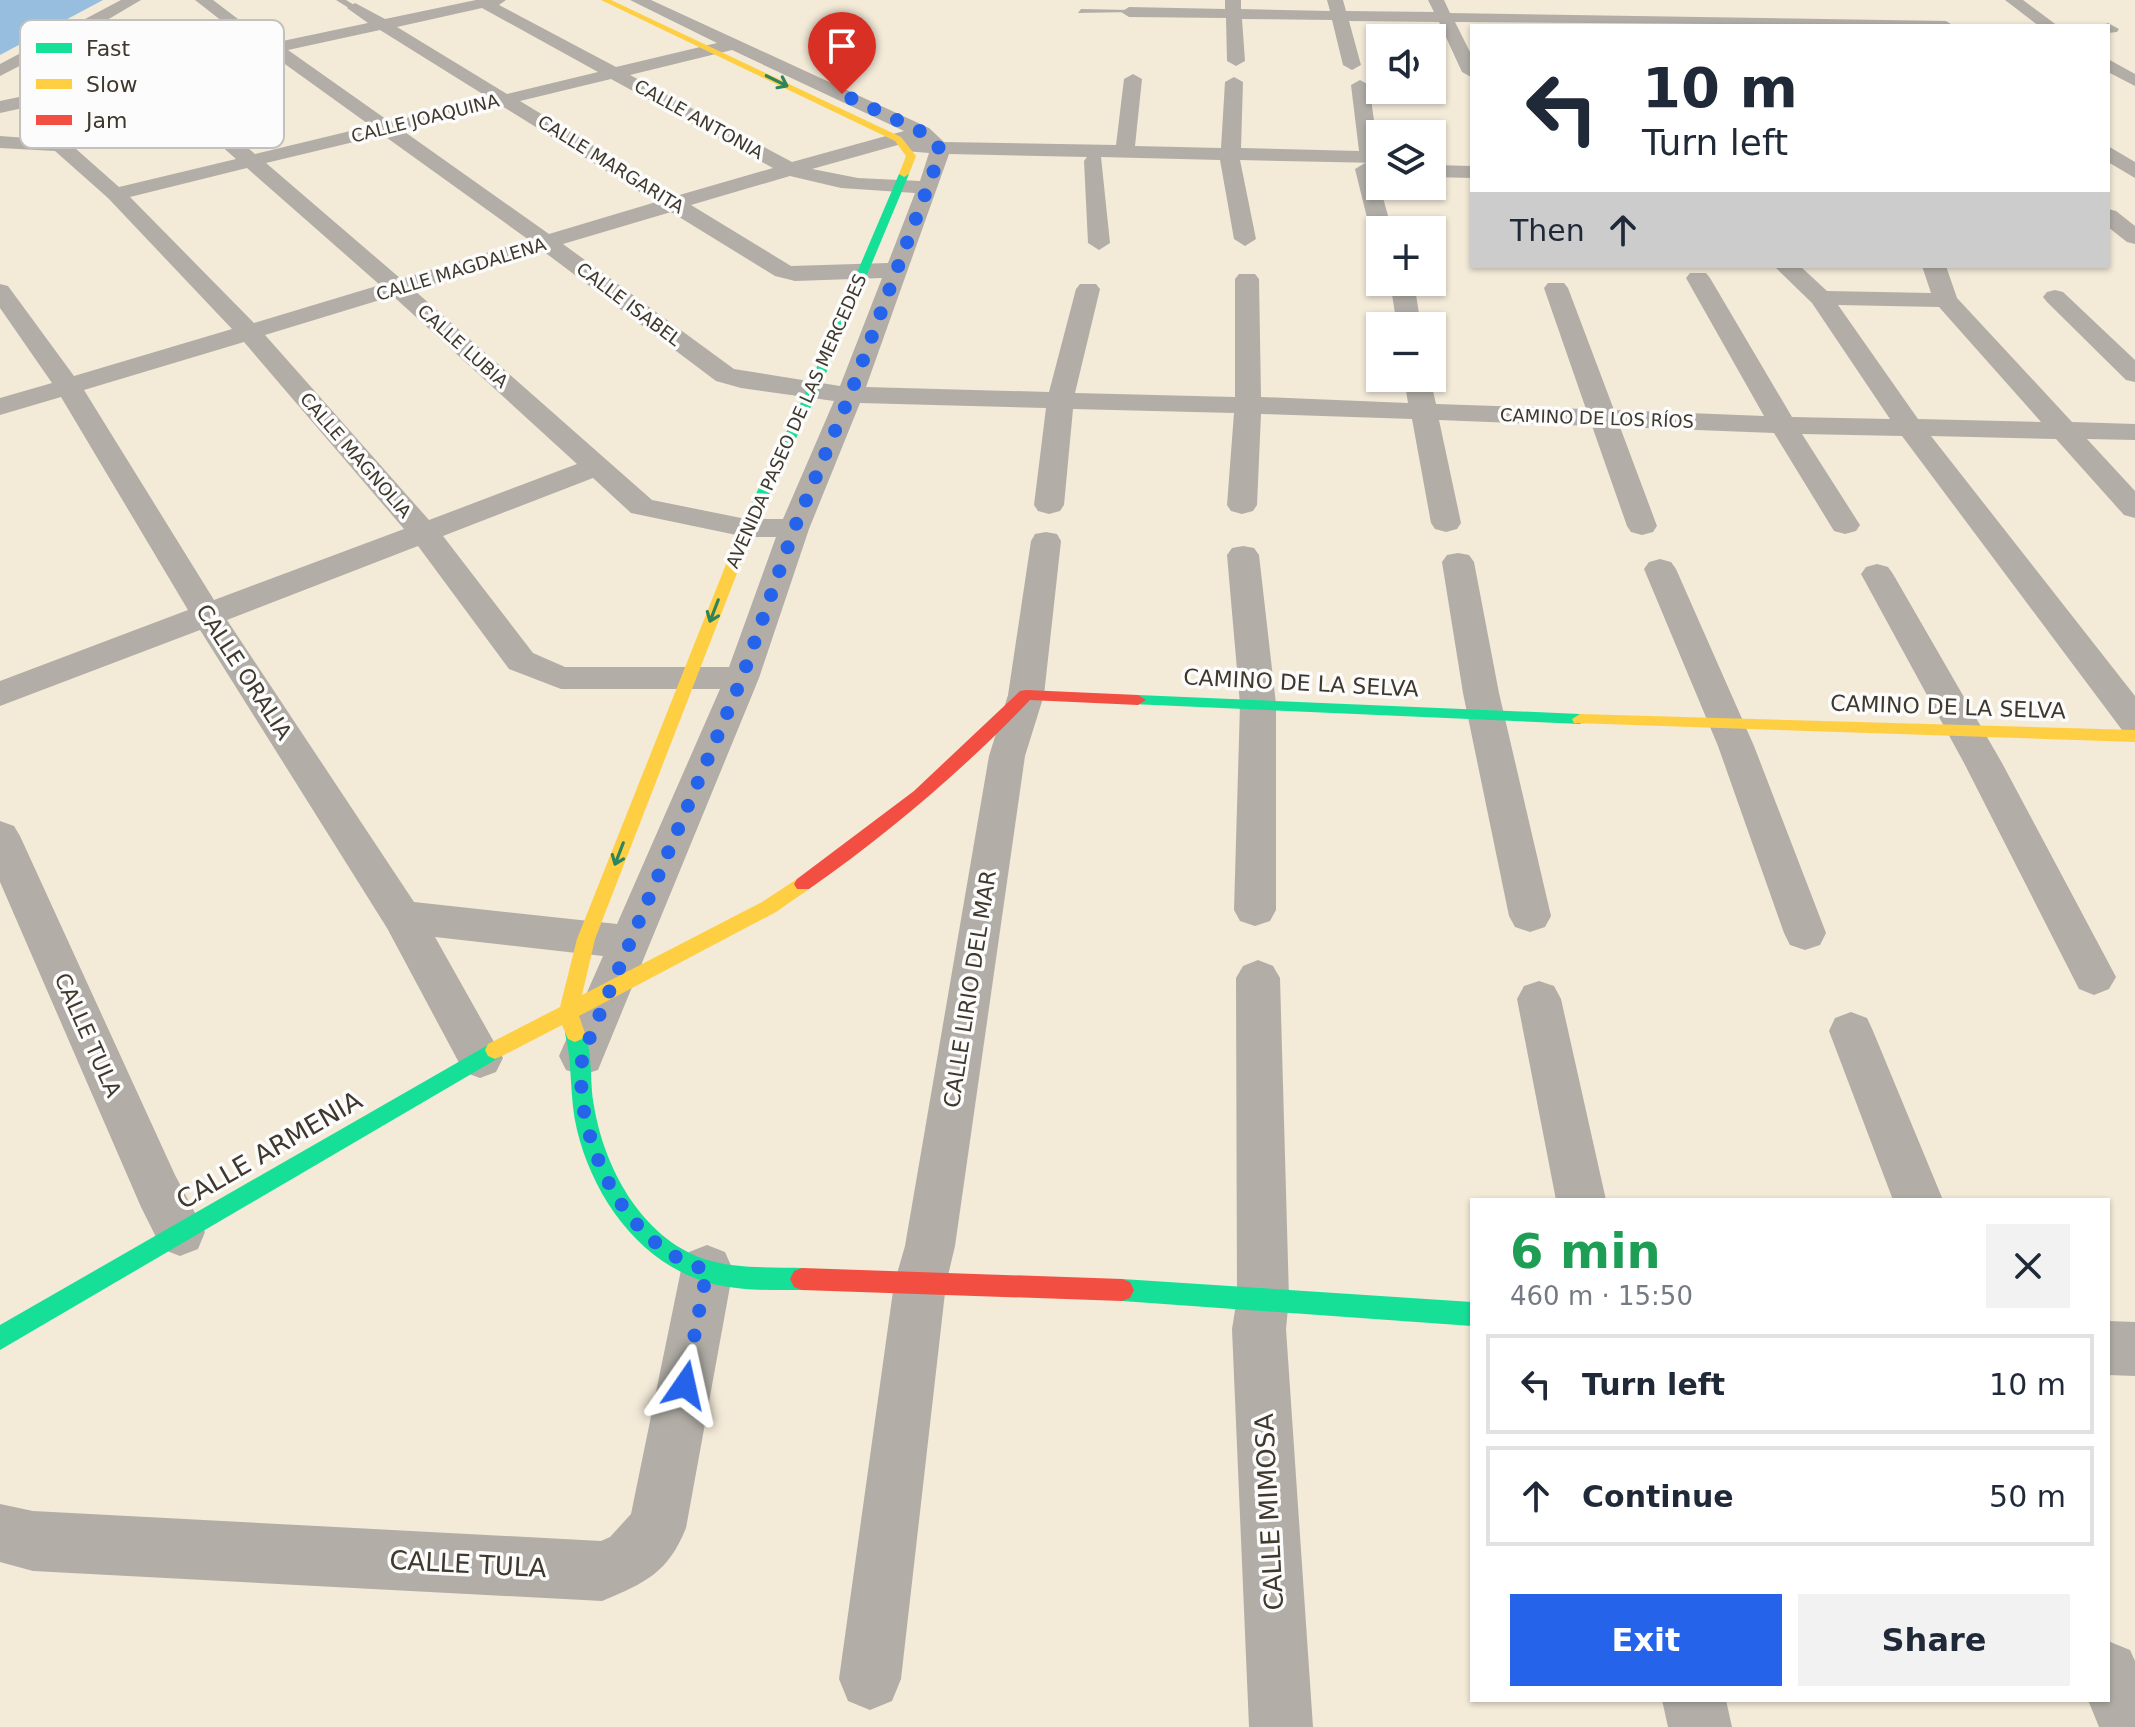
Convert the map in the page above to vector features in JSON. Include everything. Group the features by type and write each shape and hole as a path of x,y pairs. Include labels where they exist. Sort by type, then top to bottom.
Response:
{"street":[{"path":"97,20 133,0"},
{"name":"CALLE ISABEL","path":"203,0 234,20"},
{"path":"605,0 723,47"},
{"path":"638,0 919,147 1094,161 1231,158"},
{"path":"1541,0 1554,22"},
{"path":"1618,0 1637,23"},
{"path":"2013,0 2047,24"},
{"path":"284,35 382,25 491,2"},
{"name":"CALLE ANTONIA","path":"491,2 790,169 821,180 856,186 928,187"},
{"path":"324,15 348,4 382,3"},
{"name":"CALLE MARGARITA","path":"348,4 783,271 795,274 896,270"},
{"path":"1130,30 1129,6 1440,8 1554,22 1724,24"},
{"path":"1233,7 1236,61"},
{"path":"1337,8 1352,65"},
{"path":"1440,8 1470,70"},
{"path":"1708,8 1724,24"},
{"path":"1813,8 1833,24"},
{"path":"1919,9 1938,24"},
{"name":"CALLE JOAQUINA","path":"115,194 723,47"},
{"name":"CALLE ISABEL","path":"284,54 725,375 850,395 1060,401"},
{"path":"0,71 20,61"},
{"path":"2110,65 2134,81"},
{"path":"1125,150 1133,79"},
{"path":"1234,82 1231,158 1245,239"},
{"path":"1360,85 1366,120"},
{"path":"0,107 20,103"},
{"path":"0,141 20,127"},
{"name":"CALLE MAGNOLIA","path":"0,141 20,142"},
{"path":"919,147 1125,150 1231,158 1366,163"},
{"name":"CALLE MAGDALENA","path":"0,407 790,169 919,147"},
{"name":"AVENIDA PASEO DE LAS MERCEDES","path":"568,1013 586,939 746,528 813,390 895,187 919,147"},
{"name":"AVENIDA PASEO DE LAS MERCEDES","path":"582,1056 606,992 742,678 794,529 850,395 928,187 919,147"},
{"name":"CALLE MAGNOLIA","path":"63,148 115,194 250,333 425,534 521,661 561,678 742,678"},
{"name":"CALLE LUBIA","path":"235,148 398,288 642,507 746,528 794,529"},
{"path":"2110,156 2124,187"},
{"path":"1446,158 1470,159"},
{"path":"1094,161 1099,243"},
{"path":"1446,171 1470,172"},
{"path":"2110,218 2135,237"},
{"path":"1788,268 1821,298 1910,428 2135,721"},
{"path":"1935,268 1946,300 2135,509"},
{"path":"1698,278 1845,525"},
{"path":"1242,505 1248,405 1247,279"},
{"path":"1556,288 1600,418 1642,526"},
{"path":"1049,505 1060,401 1088,289"},
{"name":"CALLE ORALIA","path":"0,291 69,388 207,615 402,917 480,1058"},
{"path":"2055,297 2135,374"},
{"path":"1821,298 1946,300"},
{"path":"1419,392 1446,523"},
{"name":"CAMINO DE LOS RÍOS","path":"1060,401 1783,425 2135,432"},
{"path":"0,694 598,466"},
{"name":"CALLE LIRIO DEL MAR","path":"870,1679 920,1284 930,1246 1007,756 1026,695 1046,541"},
{"path":"1243,555 1258,704 1255,910"},
{"path":"1458,562 1486,716 1530,916"},
{"path":"1660,569 1725,723 1805,933"},
{"path":"1877,574 1983,763 2094,977"},
{"path":"1026,695 972,752 859,846 769,907 568,1013 582,1056 582,1103 593,1151 616,1201 651,1237 688,1264 740,1277 1055,1286 1470,1314"},
{"name":"CAMINO DE LA SELVA","path":"1026,695 1486,716 2135,736"},
{"name":"CALLE TULA","path":"0,836 158,1191 180,1232"},
{"path":"402,917 586,939 629,941"},
{"name":"CALLE MIMOSA","path":"1258,978 1263,1298 1259,1329 1281,1727"},
{"path":"1539,999 1581,1198"},
{"name":"CALLE ARMENIA","path":"0,1338 480,1058 568,1013"},
{"path":"1851,1031 1917,1198"},
{"name":"CALLE TULA","path":"0,1533 33,1541 602,1571 631,1558 657,1528 707,1270"},
{"path":"2110,1348 2135,1349"},
{"path":"2110,1677 2131,1727"},
{"path":"1694,1702 1700,1727"}],"lane":[{"path":"1081,11 1129,6"}],"water":[{"path":"0,0 103,0 66,20 20,20 20,44 0,55"}],"traffic: fast":[{"path":"753,514 813,390 904,174"},
{"path":"1138,700 1580,719"},
{"path":"575,1033 588,1130 604,1176 630,1217 666,1250 700,1269 743,1277 802,1279"},
{"path":"0,1338 495,1050"},
{"path":"1122,1290 1470,1314"}],"traffic: slow":[{"path":"605,0 898,139 911,156 904,174"},
{"path":"575,1033 568,1013 586,939 753,514"},
{"path":"1580,719 2135,736"},
{"path":"495,1050 769,907 803,884"}],"traffic: jam":[{"path":"803,884 920,796 1026,695 1138,700"},
{"path":"802,1279 1122,1290"}],"route":[{"path":"685,1385 707,1270 688,1264 651,1237 616,1201 593,1151 582,1103 582,1056 606,992 742,678 794,529 850,395 939,157 939,148 922,132 842,94"}]}
